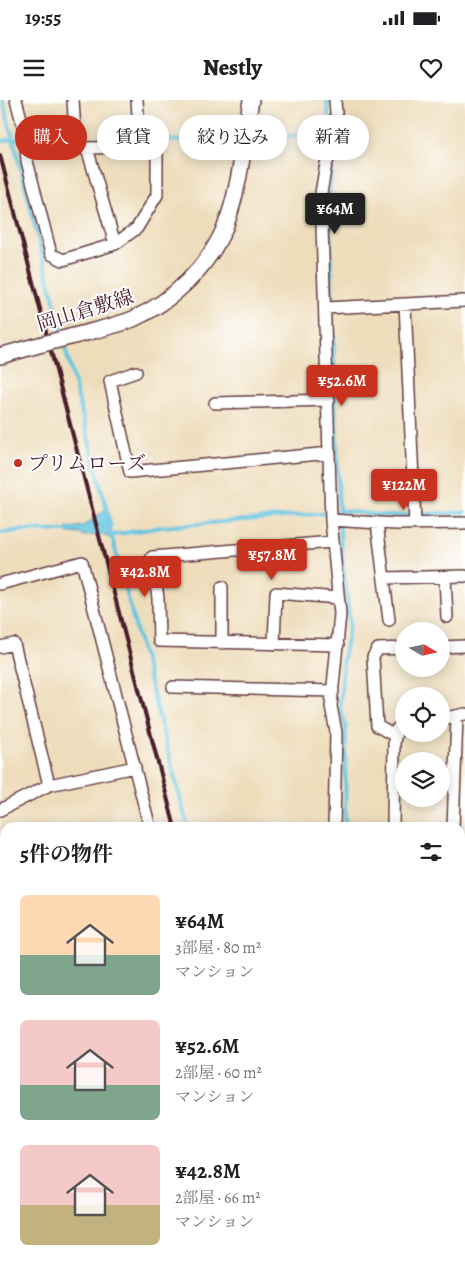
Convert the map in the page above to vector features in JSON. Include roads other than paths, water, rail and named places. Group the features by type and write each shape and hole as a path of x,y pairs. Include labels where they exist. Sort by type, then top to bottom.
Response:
{"main road":[{"name":"岡山倉敷線","path":"0,356 132,319 161,304 184,285 203,264 225,227 232,202 251,100"}],"street":[{"path":"16,100 20,115"},
{"path":"73,100 75,115"},
{"path":"137,100 138,115"},
{"path":"334,822 336,732 331,706 340,614 332,542 334,516 330,453 330,308 322,193 323,173 338,140 335,100"},
{"path":"27,160 51,254 63,260 115,244 137,228 157,195 157,160"},
{"path":"84,160 115,244"},
{"path":"330,308 465,301"},
{"path":"405,304 415,521"},
{"path":"136,372 110,381 130,472 330,453"},
{"path":"215,403 329,400"},
{"path":"334,516 378,523 415,521 465,523"},
{"path":"378,523 389,620"},
{"path":"332,542 152,557 158,598 159,641 338,646"},
{"path":"0,584 82,562 149,822"},
{"path":"384,578 465,576"},
{"path":"445,577 447,617"},
{"path":"222,587 222,643"},
{"path":"274,644 276,593 338,598"},
{"path":"0,646 14,644 49,785"},
{"path":"450,647 465,646"},
{"path":"395,648 378,649 373,657 377,726 395,731"},
{"path":"173,687 333,691"},
{"path":"453,822 461,715"},
{"path":"393,822 399,742"},
{"path":"0,810 49,785 135,767"}],"water":[{"path":"107,509 113,541 102,535 82,536 81,534 66,533 67,528 83,526"}],"waterway":[{"path":"3,100 63,336"},
{"path":"327,100 328,115"},
{"path":"287,136 297,136"},
{"path":"0,141 12,139 179,141"},
{"path":"332,160 329,196 339,509 341,548 350,623 343,660 340,707 346,728 345,822"},
{"path":"64,343 111,527"},
{"path":"338,510 389,516 465,512"},
{"path":"112,535 161,527 329,513"},
{"path":"0,533 24,530 69,531"},
{"path":"112,537 186,822"}],"railway":[{"path":"0,155 173,822"}],"place":[{"name":"プリムローズ","path":"18,463"}]}
